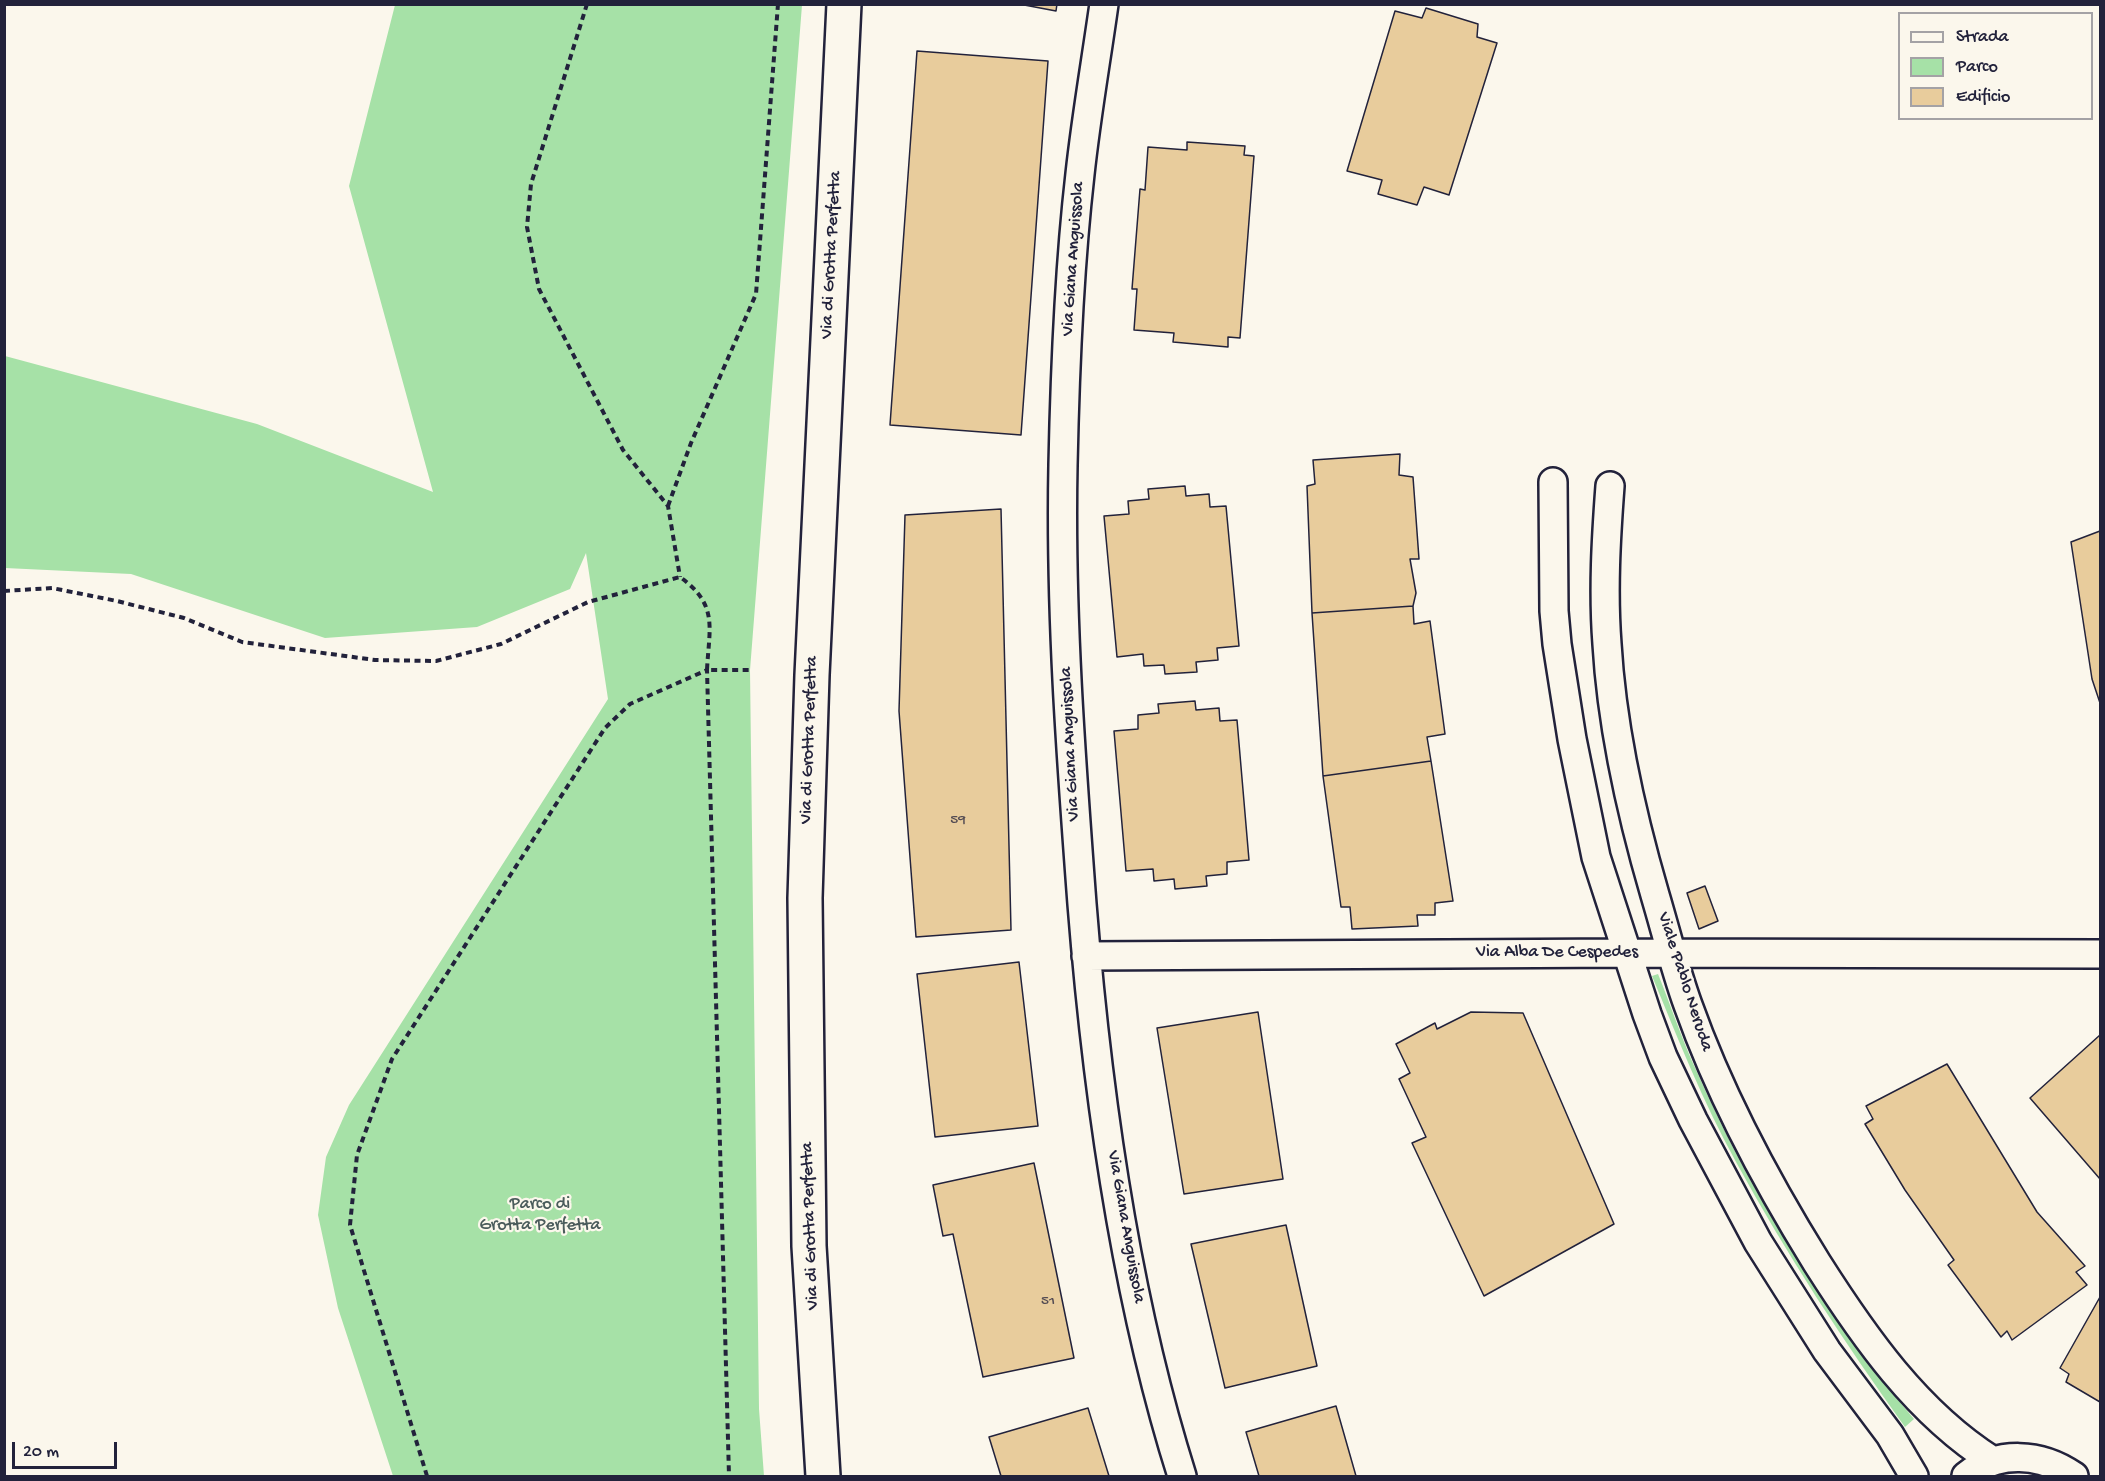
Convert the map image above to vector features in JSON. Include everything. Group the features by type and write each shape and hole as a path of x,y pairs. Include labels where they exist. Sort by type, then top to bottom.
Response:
{"street":[{"name":"Via di Grotta Perfetta","path":"823,1476 809,1246 805,887 810,708 844,4"},
{"name":"Via Giana Anguissola","path":"1104,4 1080,174 1072,275 1062,468 1067,706 1086,956 1097,1060 1137,1297 1160,1400 1182,1476"},
{"path":"1553,482 1553,593 1557,644 1572,739 1596,857 1626,953 1663,1057 1706,1147 1758,1242 1827,1351 1890,1435 1914,1476"},
{"name":"Viale Pablo Neruda","path":"1610,486 1605,593 1613,710 1633,813 1688,1007 1717,1077 1769,1183 1826,1277 1872,1344 1900,1378 1946,1428 1993,1461"},
{"name":"Via Alba De Cespedes","path":"1086,956 1626,953 2100,954"},
{"path":"1966,1476 1978,1467 1993,1461 2019,1457 2041,1460 2061,1467 2074,1476"}],"path":[{"path":"587,4 531,184 527,227 539,288 623,450 668,506 680,577 698,590 709,613 707,670 729,1476"},
{"path":"668,506 699,422 756,294 778,4"},
{"path":"4,591 52,588 117,601 184,618 242,642 375,660 436,661 501,644 588,602 680,577"},
{"path":"427,1476 350,1225 357,1155 392,1059 605,728 630,705 707,670 750,670"}],"green space":[{"name":"Parco di Grotta Perfetta","path":"395,5 802,5 750,670 759,1409 764,1476 393,1476 338,1308 318,1215 326,1157 349,1105 608,699 586,553 570,589 477,627 325,638 131,574 5,568 5,356 257,424 433,492 349,186"},
{"path":"1658,974 1692,1060 1742,1164 1793,1253 1821,1296 1914,1419 1905,1427 1816,1297 1736,1162 1671,1023 1652,976"}],"building":[{"path":"1019,4 1057,4 1056,11"},
{"path":"1426,8 1478,24 1477,37 1497,43 1449,195 1424,187 1417,205 1378,194 1382,180 1347,171 1395,11 1422,18"},
{"path":"917,51 1048,61 1021,435 890,425"},
{"path":"1187,142 1245,146 1244,155 1254,156 1240,338 1228,337 1228,347 1173,342 1174,333 1134,330 1137,289 1132,289 1140,189 1145,190 1148,147 1187,150"},
{"path":"1400,454 1399,475 1413,477 1419,559 1410,559 1416,593 1413,606 1312,613 1307,486 1315,484 1313,460"},
{"path":"1185,486 1186,496 1209,494 1210,507 1226,506 1239,646 1217,648 1218,660 1196,662 1197,672 1165,674 1164,665 1144,666 1143,654 1117,657 1104,516 1129,514 1128,501 1149,499 1148,489"},
{"path":"1001,509 1011,930 916,937 899,711 905,515"},
{"path":"2100,531 2100,703 2092,679 2071,542"},
{"path":"1413,606 1414,624 1430,621 1445,734 1427,737 1431,761 1323,776 1312,613"},
{"path":"1195,701 1196,710 1219,708 1220,721 1237,720 1249,860 1227,862 1227,874 1206,876 1207,886 1175,889 1174,879 1154,881 1153,869 1126,871 1114,731 1138,729 1138,715 1159,713 1158,704"},
{"path":"1431,761 1453,901 1435,903 1435,915 1417,915 1418,926 1352,929 1350,907 1341,907 1323,776"},
{"path":"1705,886 1718,921 1699,929 1687,893"},
{"path":"1019,962 1038,1126 935,1137 917,974"},
{"path":"1258,1012 1283,1179 1184,1194 1157,1028"},
{"path":"1471,1012 1523,1013 1614,1224 1484,1296 1412,1143 1426,1137 1399,1079 1410,1073 1396,1044 1435,1023 1437,1029"},
{"path":"2100,1035 2100,1179 2030,1098"},
{"path":"1947,1064 2037,1212 2085,1266 2076,1272 2087,1285 2012,1340 2007,1331 2001,1337 1948,1265 1954,1260 1905,1190 1865,1124 1873,1119 1866,1106"},
{"path":"1034,1163 1074,1358 983,1377 953,1234 943,1236 933,1185"},
{"path":"1286,1225 1317,1366 1225,1388 1191,1244"},
{"path":"2100,1297 2100,1402 2066,1382 2069,1374 2060,1368"},
{"path":"1336,1406 1356,1476 1259,1476 1246,1432"},
{"path":"1088,1408 1109,1476 1001,1476 989,1437"}]}
